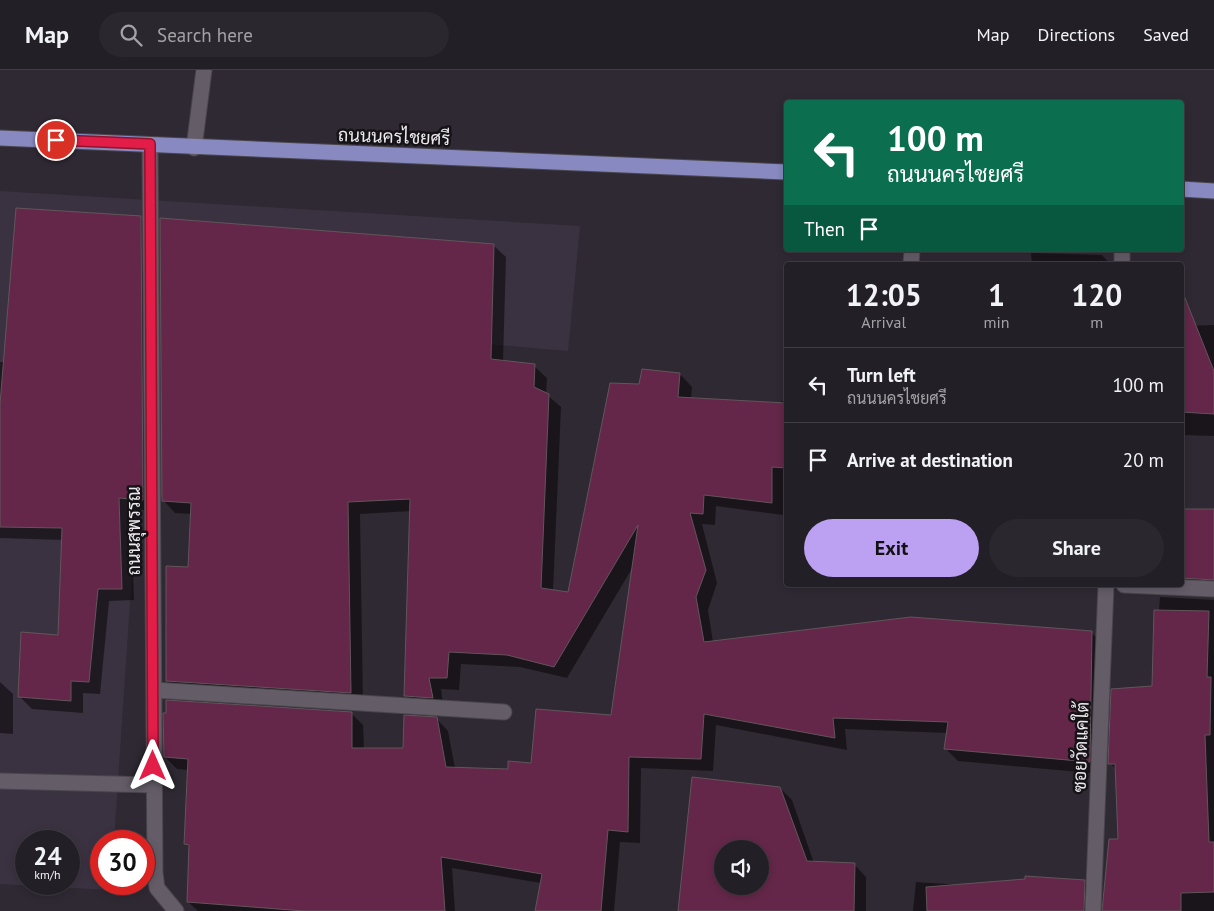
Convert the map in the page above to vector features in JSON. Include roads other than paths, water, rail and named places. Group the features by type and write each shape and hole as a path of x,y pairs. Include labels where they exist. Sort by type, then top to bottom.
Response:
{"main road":[{"name":"ถนนนครไชยศรี","path":"0,138 150,144 194,148 784,172"},
{"path":"1184,189 1214,190"}],"street":[{"path":"194,148 204,70"},
{"name":"ถนนสุพรรณ","path":"150,144 153,786 157,888 176,911"},
{"name":"ซอยวัดแคใต้","path":"1093,911 1106,587"},
{"path":"1169,587 1214,589"},
{"path":"154,690 504,712"},
{"path":"0,781 153,786"}]}
